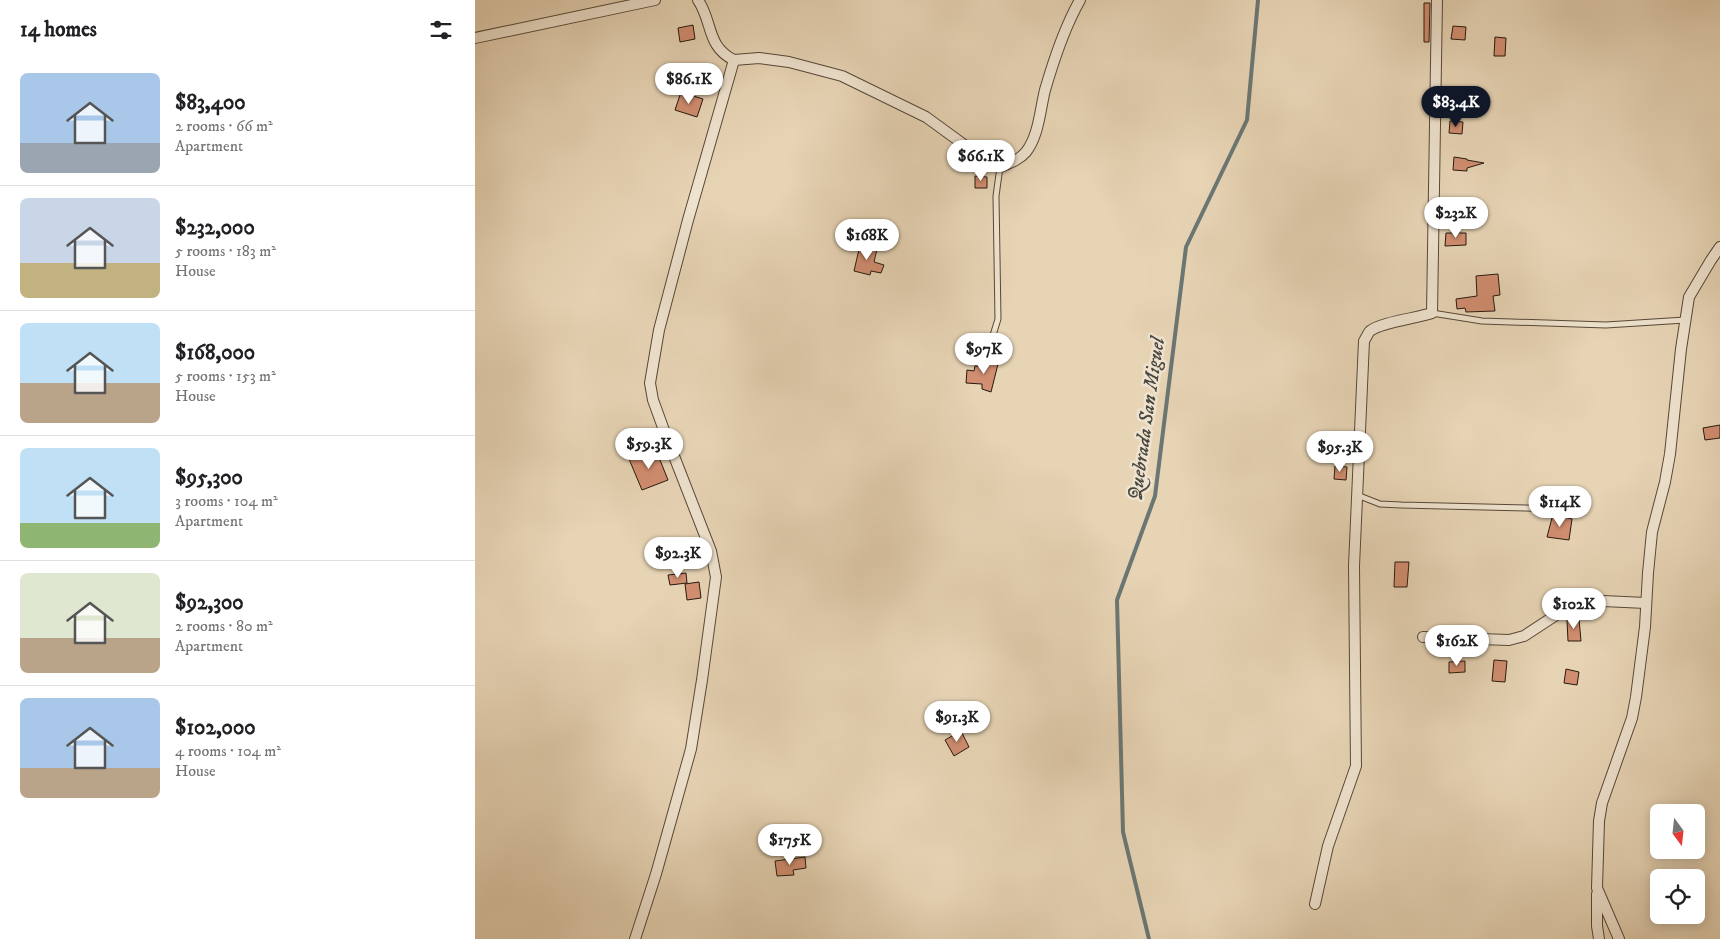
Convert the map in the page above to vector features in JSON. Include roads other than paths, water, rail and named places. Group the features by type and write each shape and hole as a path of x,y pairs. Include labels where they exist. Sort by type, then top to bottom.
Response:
{"street":[{"path":"475,38 655,0"},
{"path":"698,0 716,45 724,55 734,60 759,58 789,62 843,76 926,117 985,160 1000,167 1016,161 1034,139 1045,90 1068,21 1080,0"},
{"path":"1315,904 1328,846 1356,766 1354,566 1364,341 1371,330 1392,322 1433,313 1437,0"},
{"path":"635,939 656,874 691,749 703,680 716,577 711,551 653,400 651,383 661,320 734,60"},
{"path":"1599,939 1597,888 1599,821 1602,803 1632,718 1645,627 1653,532 1670,454 1681,349 1689,297 1715,260 1720,247"},
{"path":"1423,637 1509,640 1524,636 1573,604 1603,601 1646,603"},
{"path":"1597,888 1619,939"}],"lane":[{"path":"979,361 990,346 998,319 996,196 1000,167"},
{"path":"1433,313 1482,321 1606,325 1685,320"},
{"path":"1357,495 1380,504 1401,506 1567,509"}],"waterway":[{"name":"Quebrada San Miguel","path":"1149,939 1123,832 1117,600 1155,496 1186,247 1247,120 1258,0"}]}
